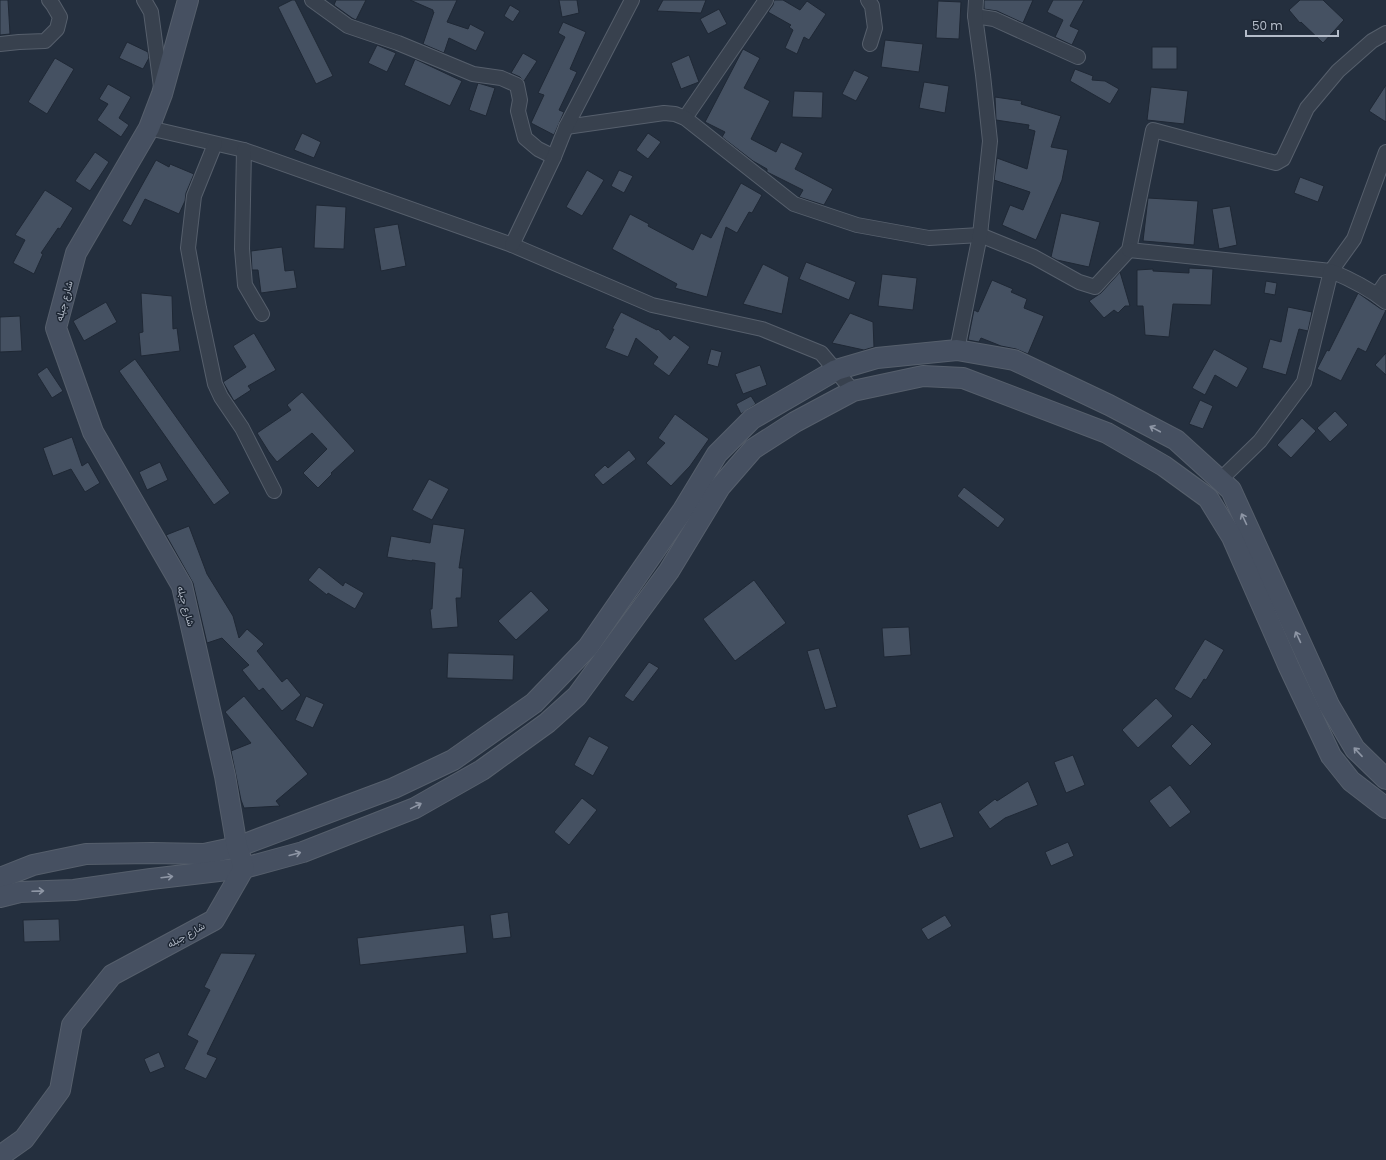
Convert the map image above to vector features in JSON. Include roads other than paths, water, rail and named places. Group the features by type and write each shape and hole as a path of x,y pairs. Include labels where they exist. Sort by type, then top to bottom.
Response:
{"street":[{"path":"0,44 45,41 57,29 60,17 49,0"},
{"path":"144,0 151,12 162,94"},
{"name":"شارع جبله","path":"0,1156 24,1139 60,1090 72,1024 112,975 214,920 244,868 237,847 225,776 182,586 93,432 56,328 76,253 149,128 162,94 188,0"},
{"path":"512,245 554,157 566,127 632,0"},
{"path":"684,118 766,0"},
{"path":"868,0 872,6 875,28 870,44"},
{"path":"957,350 980,235 990,141 975,16 976,0"},
{"path":"321,3 348,26 398,43 473,74 501,78 517,85 520,100 518,112 525,138 538,149 554,157"},
{"path":"975,16 994,19 1078,57"},
{"path":"566,127 664,113 674,114 684,118 794,204 857,224 929,238 980,235 1034,257 1079,282 1095,287 1129,250 1153,130 1276,163 1283,159 1307,108 1338,71 1372,41 1386,33"},
{"path":"149,128 244,150 512,245 652,305 762,329 821,353 853,391"},
{"path":"215,144 194,196 188,248 215,384 221,397 242,428 274,491"},
{"path":"244,150 242,249 245,285 262,314"},
{"path":"1220,480 1260,441 1304,382 1331,271 1354,239 1386,152"},
{"path":"1129,250 1331,271 1346,277 1382,298 1386,282"},
{"path":"0,878 33,865 86,854 204,854 237,847 394,788 453,760 534,703 588,647 683,510 717,454 752,419 836,370 876,358 957,350 1014,360 1109,405 1176,440 1231,490 1329,705 1355,749 1386,779"},
{"path":"0,897 20,892 74,890 244,868 303,852 415,808 482,770 547,723 577,696 669,571 720,487 753,449 795,422 853,391 923,376 963,378 1107,433 1164,466 1208,498 1232,537 1288,667 1331,756 1351,781 1386,808"}]}
